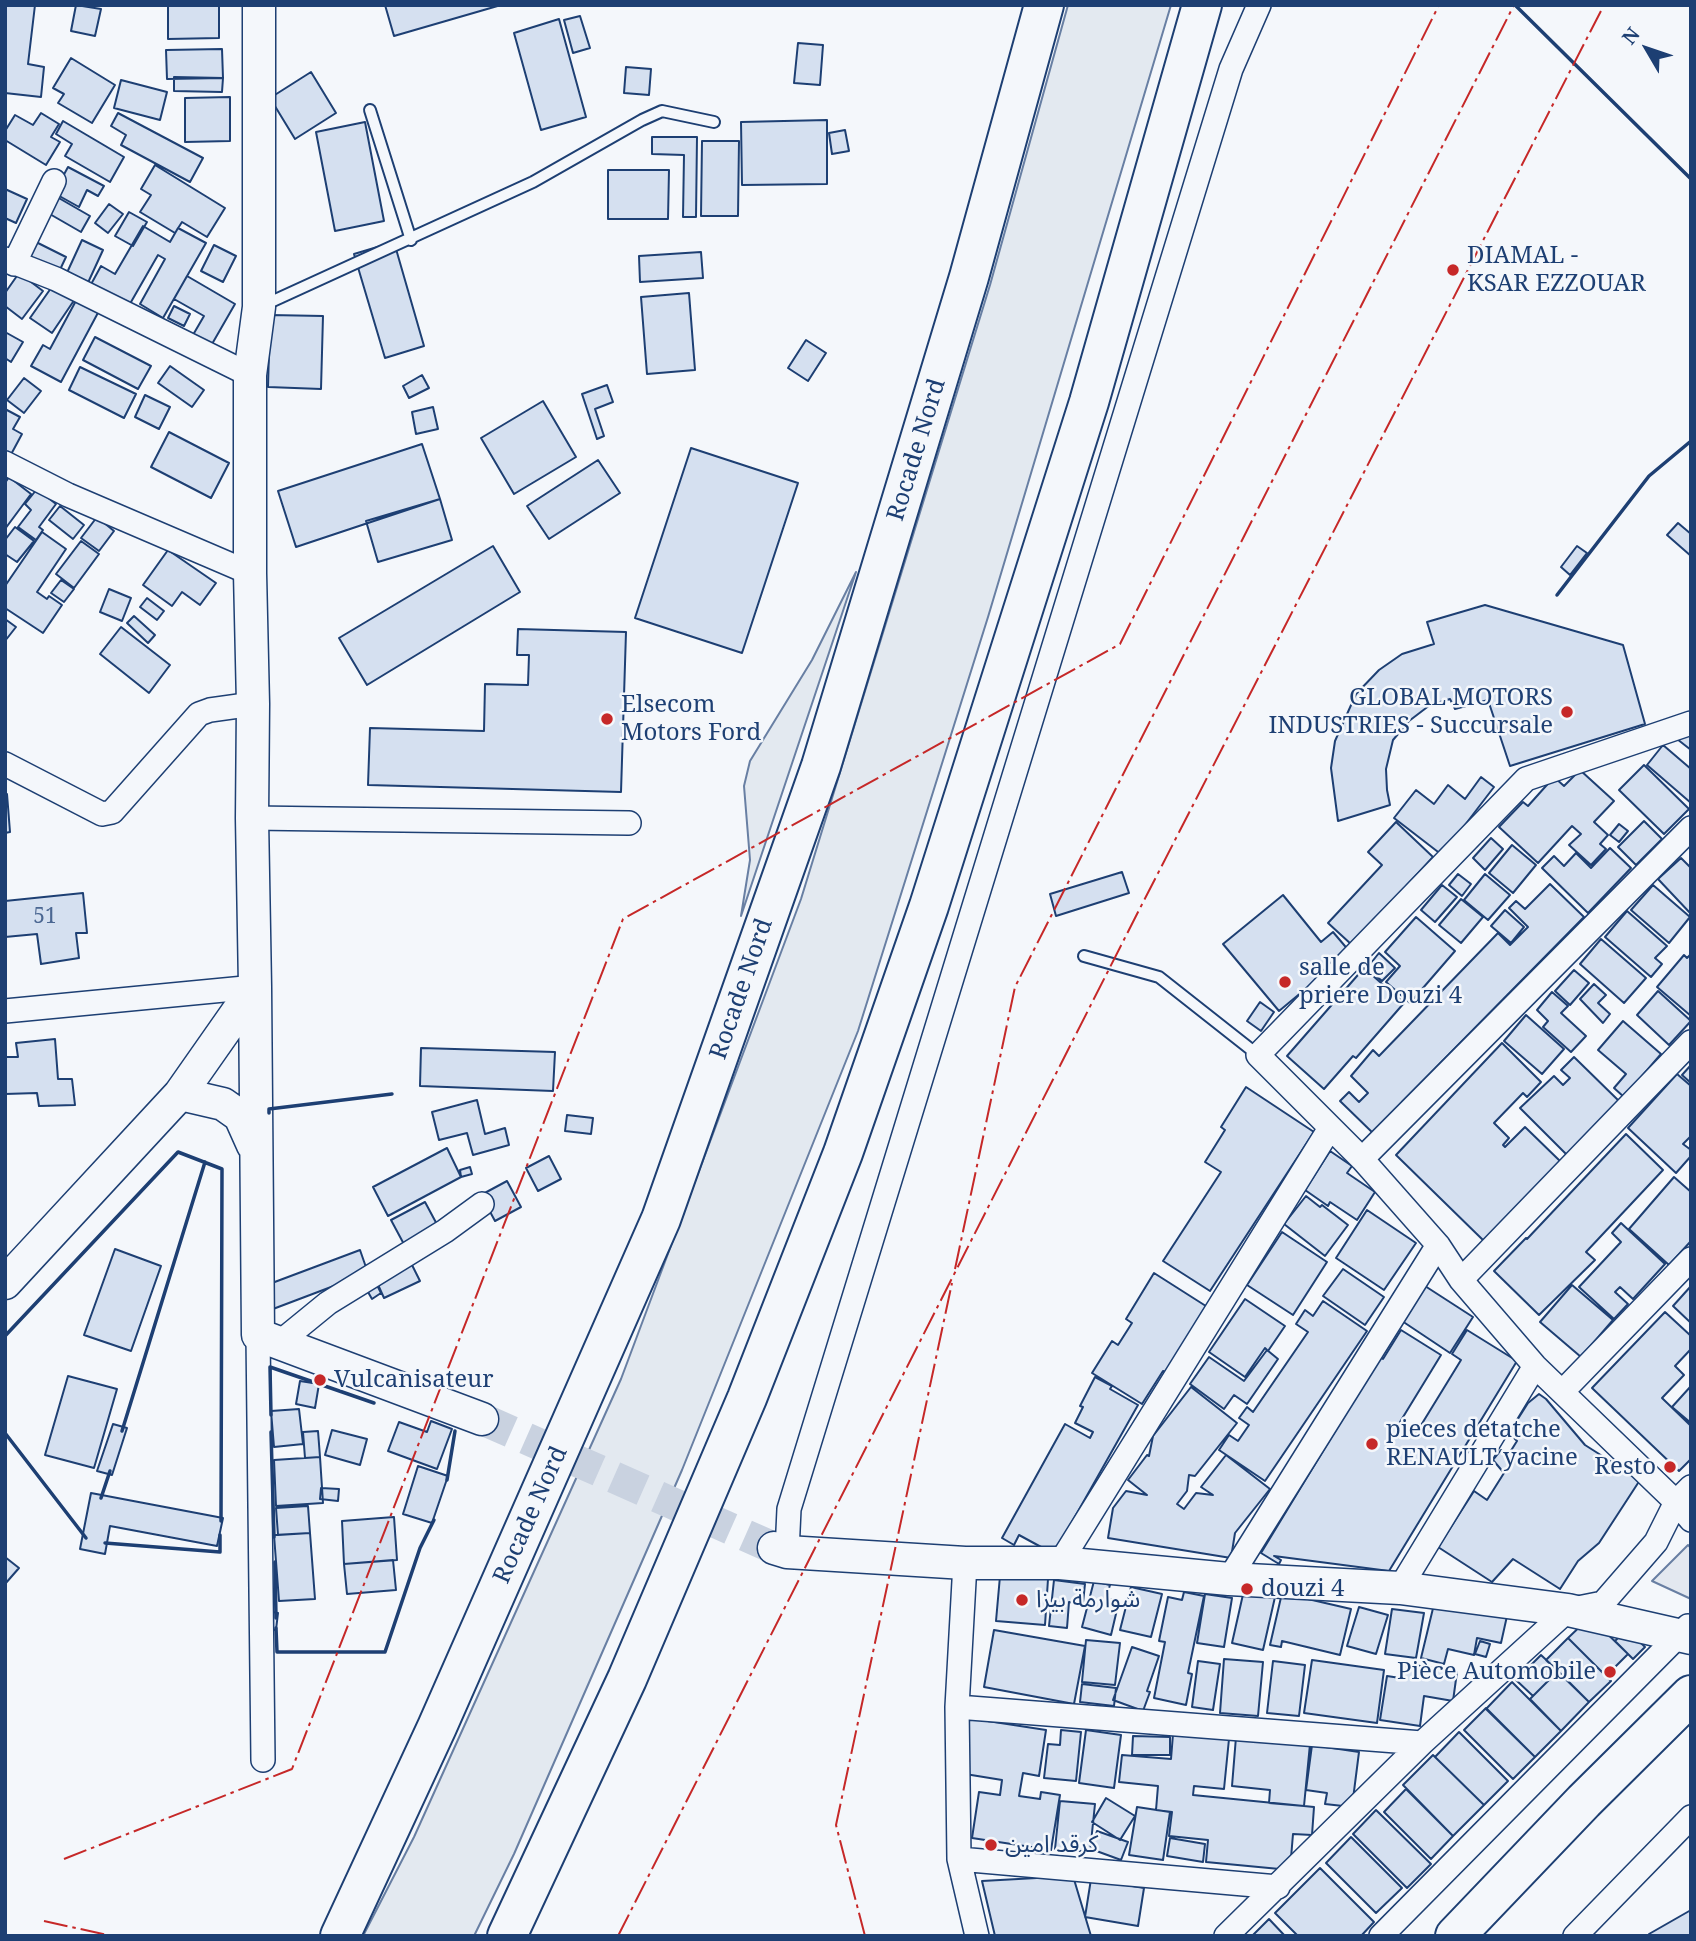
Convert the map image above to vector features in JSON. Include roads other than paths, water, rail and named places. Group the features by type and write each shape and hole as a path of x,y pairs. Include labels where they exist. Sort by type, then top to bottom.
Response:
{"highway":[{"name":"Rocade Nord","path":"340,1936 437,1727 661,1219 821,765 970,276 1044,5"},
{"path":"507,1936 627,1679 747,1398 843,1153 929,906 1089,402 1201,16"},
{"path":"1455,1936 1575,1810 1691,1695"},
{"path":"1489,1936 1691,1729"}],"street":[{"path":"259,5 259,307 250,375 250,573 255,1150 269,1339 263,1760"},
{"path":"1259,5 1231,69 797,1482 780,1550 965,1563 1060,1563 1228,1579 1400,1588 1568,1610 1687,1632"},
{"path":"54,181 9,262 56,279 250,375"},
{"path":"5,463 68,495 250,573"},
{"path":"5,764 102,814 111,812 199,715 210,710 253,704"},
{"path":"1691,723 1526,779 1258,1055 1362,1159 1438,1245 1461,1280 1535,1366 1683,1495 1691,1521"},
{"path":"252,817 629,823"},
{"path":"1362,1159 1691,828"},
{"path":"5,1011 255,987"},
{"path":"5,1283 180,1094 255,987"},
{"path":"1461,1280 1691,1042"},
{"path":"180,1094 223,1104 240,1116 255,1150"},
{"path":"1060,1563 1331,1128"},
{"path":"269,1339 445,1231 482,1204"},
{"path":"1228,1579 1438,1245"},
{"path":"1563,1391 1691,1259"},
{"path":"269,1339 482,1419"},
{"path":"1400,1588 1535,1366"},
{"path":"1226,1936 1422,1743 1568,1610 1603,1603 1656,1542 1683,1495"},
{"path":"965,1563 957,1707 959,1859 977,1936"},
{"path":"1381,1936 1687,1632"},
{"path":"957,1707 1422,1743"},
{"path":"1579,1934 1691,1816"},
{"path":"959,1859 1278,1887"}],"lane":[{"path":"370,110 411,240"},
{"path":"259,307 411,240 533,182 662,111 714,122"},
{"path":"1084,956 1159,977 1258,1055"}],"tunnel":[{"path":"482,1419 774,1548"}],"place":[{"name":"DIAMAL - KSAR EZZOUAR","path":"1453,270"},
{"name":"GLOBAL MOTORS INDUSTRIES - Succursale","path":"1567,712"},
{"name":"Elsecom Motors Ford","path":"607,719"},
{"name":"salle de priere Douzi 4","path":"1285,982"},
{"name":"Vulcanisateur","path":"320,1380"},
{"name":"pieces detatche RENAULT yacine","path":"1372,1444"},
{"name":"Resto","path":"1670,1467"},
{"name":"douzi 4","path":"1247,1589"},
{"name":"شوارمة بيزا","path":"1022,1600"},
{"name":"Pièce Automobile","path":"1610,1672"},
{"name":"كرقد امين","path":"991,1845"}]}
